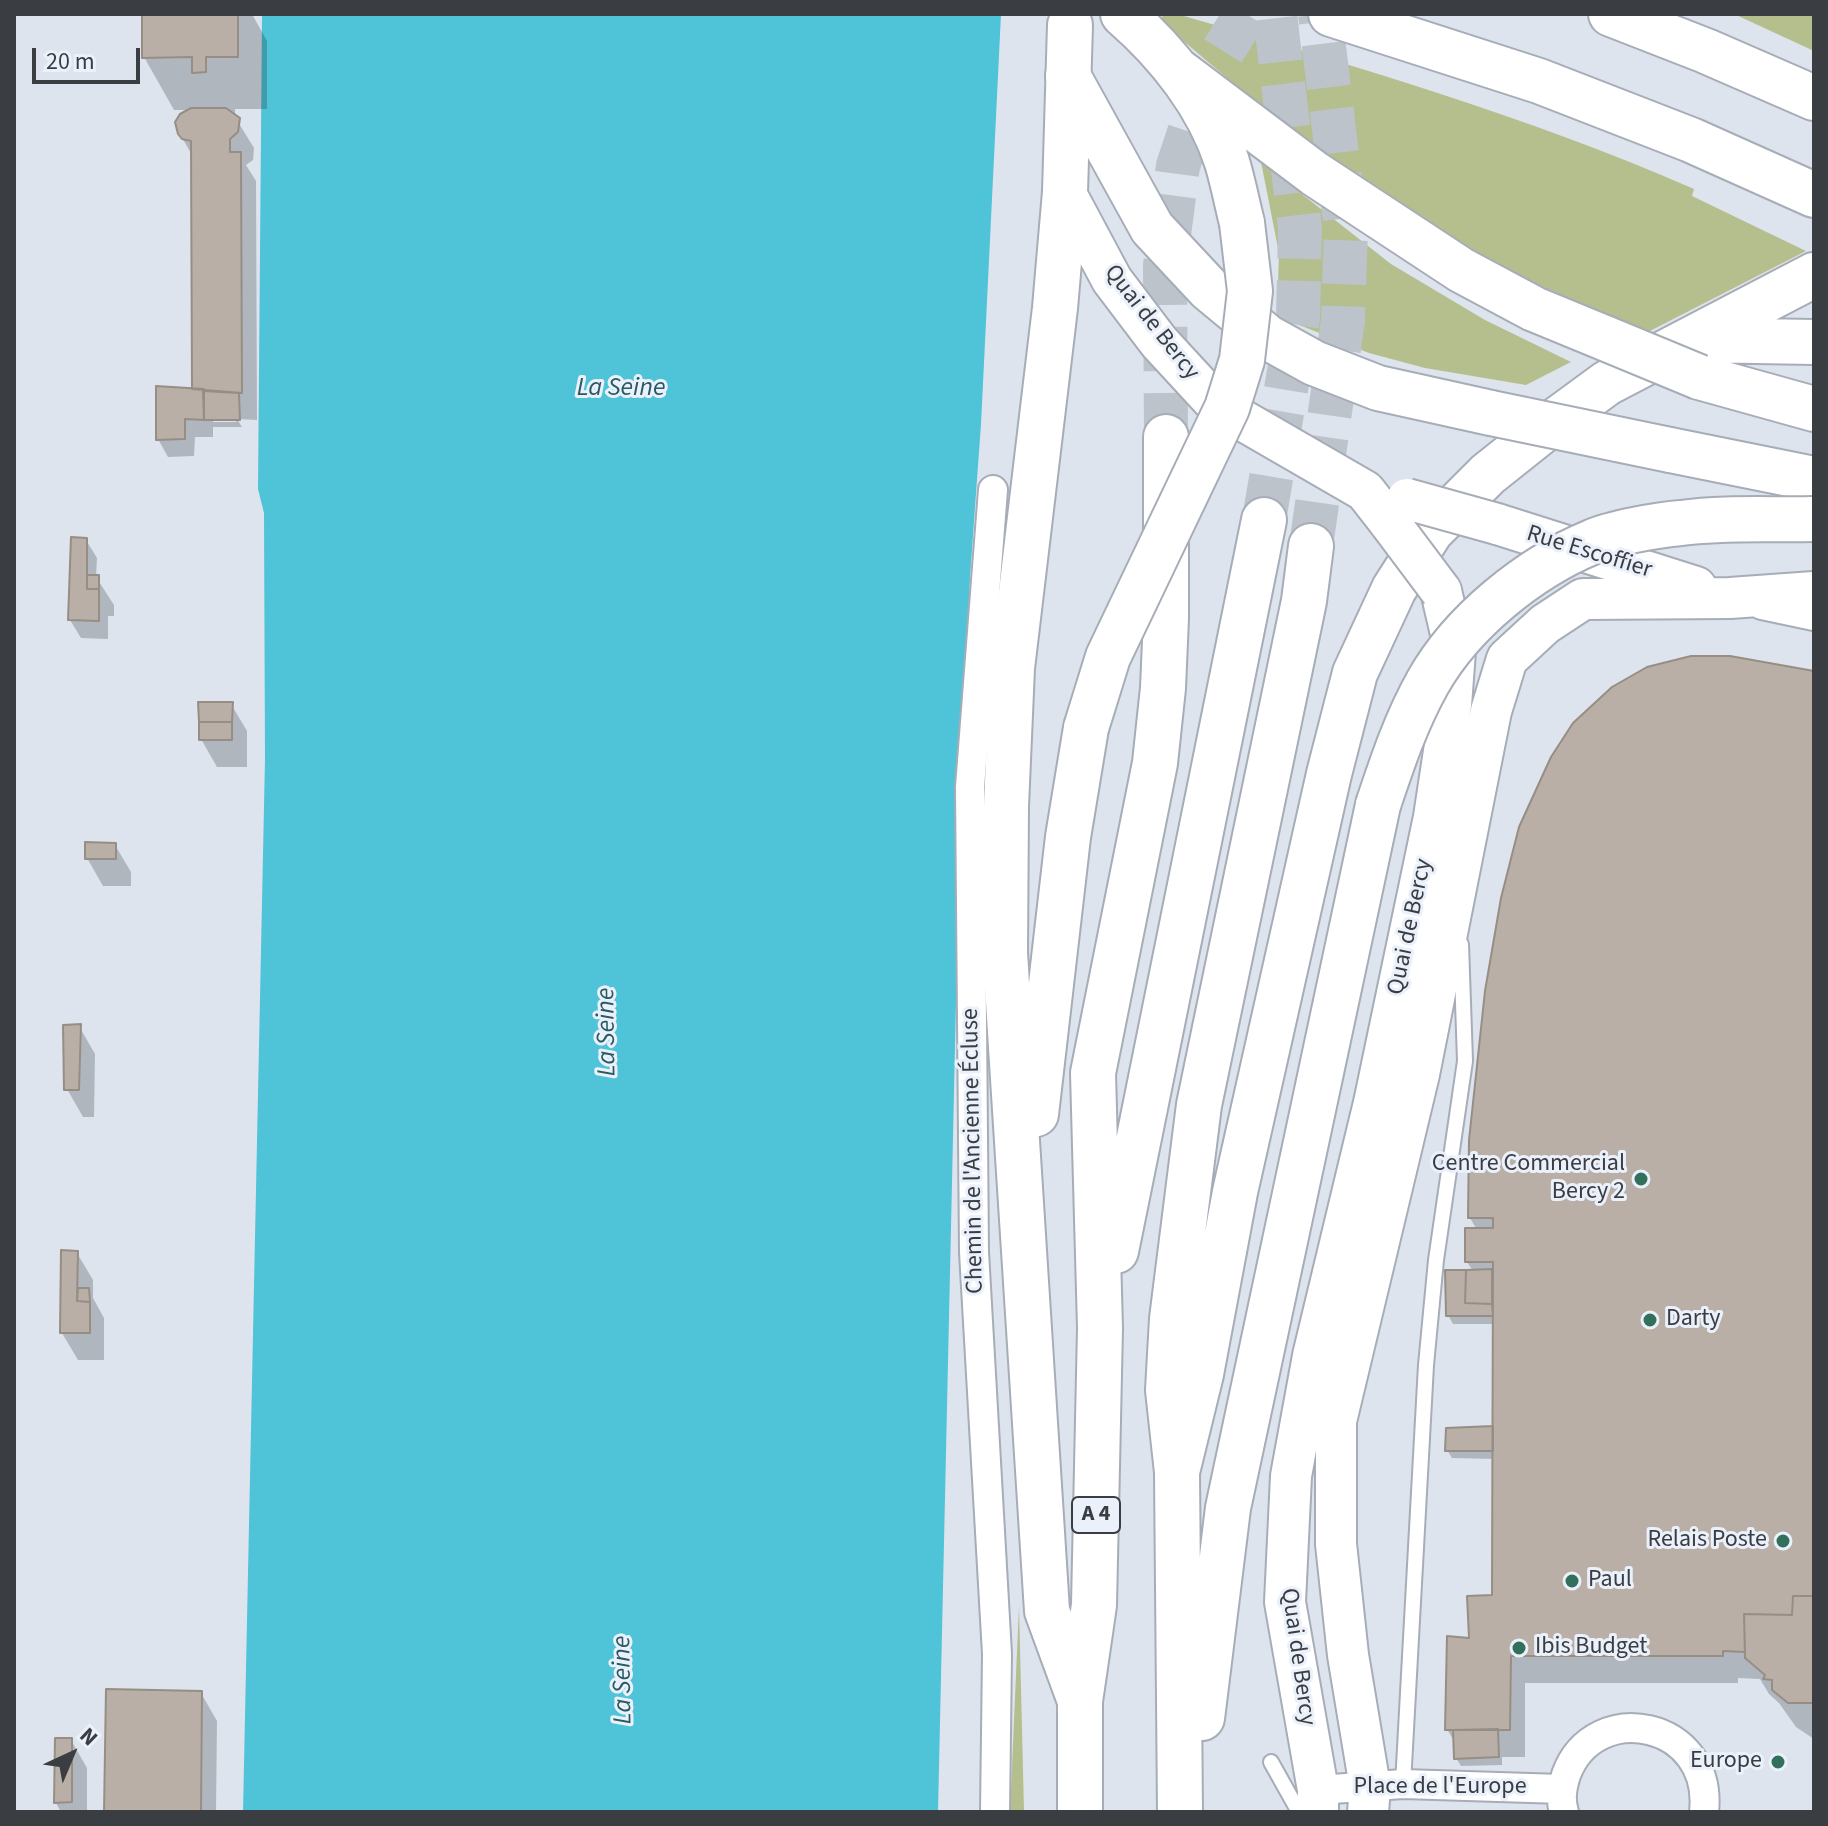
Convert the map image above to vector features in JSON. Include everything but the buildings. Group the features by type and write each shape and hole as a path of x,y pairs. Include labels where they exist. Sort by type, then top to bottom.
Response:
{"main road":[{"path":"1331,14 1539,81 1691,140 1814,195"},
{"path":"1611,14 1814,98"},
{"path":"1132,22 1177,70 1315,174 1461,270 1534,309 1607,339 1696,358 1814,409"},
{"path":"1070,25 1065,192 1055,308 1012,668 1005,953 1047,1611 1080,1701"},
{"path":"1024,1235 1068,837 1086,728 1108,657 1231,396 1242,360 1250,291 1242,223 1220,147 1177,70"},
{"path":"1068,76 1152,228 1209,289 1267,337 1314,363 1378,388 1814,479"},
{"name":"Quai de Bercy","path":"1065,192 1112,280 1159,342 1218,406 1398,511 1441,591 1455,651 1451,705 1434,817 1374,1103 1313,1356 1291,1476 1285,1602 1312,1805"},
{"path":"1696,358 1814,275"},
{"path":"1177,1472 1201,1374 1238,1177 1329,774 1355,673 1394,589 1431,531 1488,474 1607,383 1696,358 1814,342"},
{"path":"1100,1328 1093,1073 1155,763 1166,618 1166,437"},
{"name":"Rue Escoffier","path":"1398,511 1497,524 1730,598"},
{"path":"1190,1812 1228,1508 1378,805 1402,734 1429,679 1461,638 1495,602 1540,569 1594,541 1681,522 1814,519"},
{"path":"1100,1328 1264,520"},
{"path":"1180,1812 1177,1472 1168,1390 1172,1319 1199,1105 1304,601 1311,546"},
{"name":"Quai de Bercy","path":"1380,1795 1348,1655 1336,1544 1336,1421 1419,1074 1491,711 1507,659 1545,624 1583,599 1730,598 1814,592"},
{"name":"A 4","path":"1080,1812 1080,1701 1094,1605 1100,1328"}],"street":[{"name":"Chemin de l'Ancienne Écluse","path":"993,490 970,803 974,1252 997,1654 995,1812"},
{"name":"Rue Escoffier","path":"1730,598 1814,616"},
{"name":"Place de l'Europe","path":"1312,1805 1380,1795 1563,1800 1568,1771 1577,1754 1604,1733 1625,1728 1653,1730 1670,1736 1690,1754 1704,1788 1704,1812"}],"lane":[{"path":"1380,1795 1436,1260 1465,1061 1459,872"},
{"path":"1271,1762 1312,1805"}],"green space":[{"path":"1163,14 1177,14 1373,73 1567,138 1694,189 1692,196 1806,251 1646,333 1584,315 1394,208 1273,117 1161,22"},
{"path":"1734,14 1814,14 1814,51"},
{"path":"1261,162 1391,264 1485,320 1571,362 1526,385 1425,368 1369,353 1277,316 1279,253"},
{"path":"1019,1606 1024,1812 1010,1812"}],"water":[{"name":"La Seine","path":"262,14 1001,14 981,424 970,577 958,912 938,1812 243,1812 265,759 264,513 258,489"}],"tunnel":[{"path":"1166,437 1165,265 1178,166 1209,73 1246,14"},
{"path":"1264,520 1298,318 1300,229 1275,14"},
{"path":"1311,546 1343,320 1346,228 1320,14"}],"place":[{"name":"Centre Commercial Bercy 2","path":"1641,1179"},
{"name":"Darty","path":"1650,1320"},
{"name":"Relais Poste","path":"1783,1541"},
{"name":"Paul","path":"1572,1581"},
{"name":"Ibis Budget","path":"1519,1648"},
{"name":"Europe","path":"1778,1762"}]}
